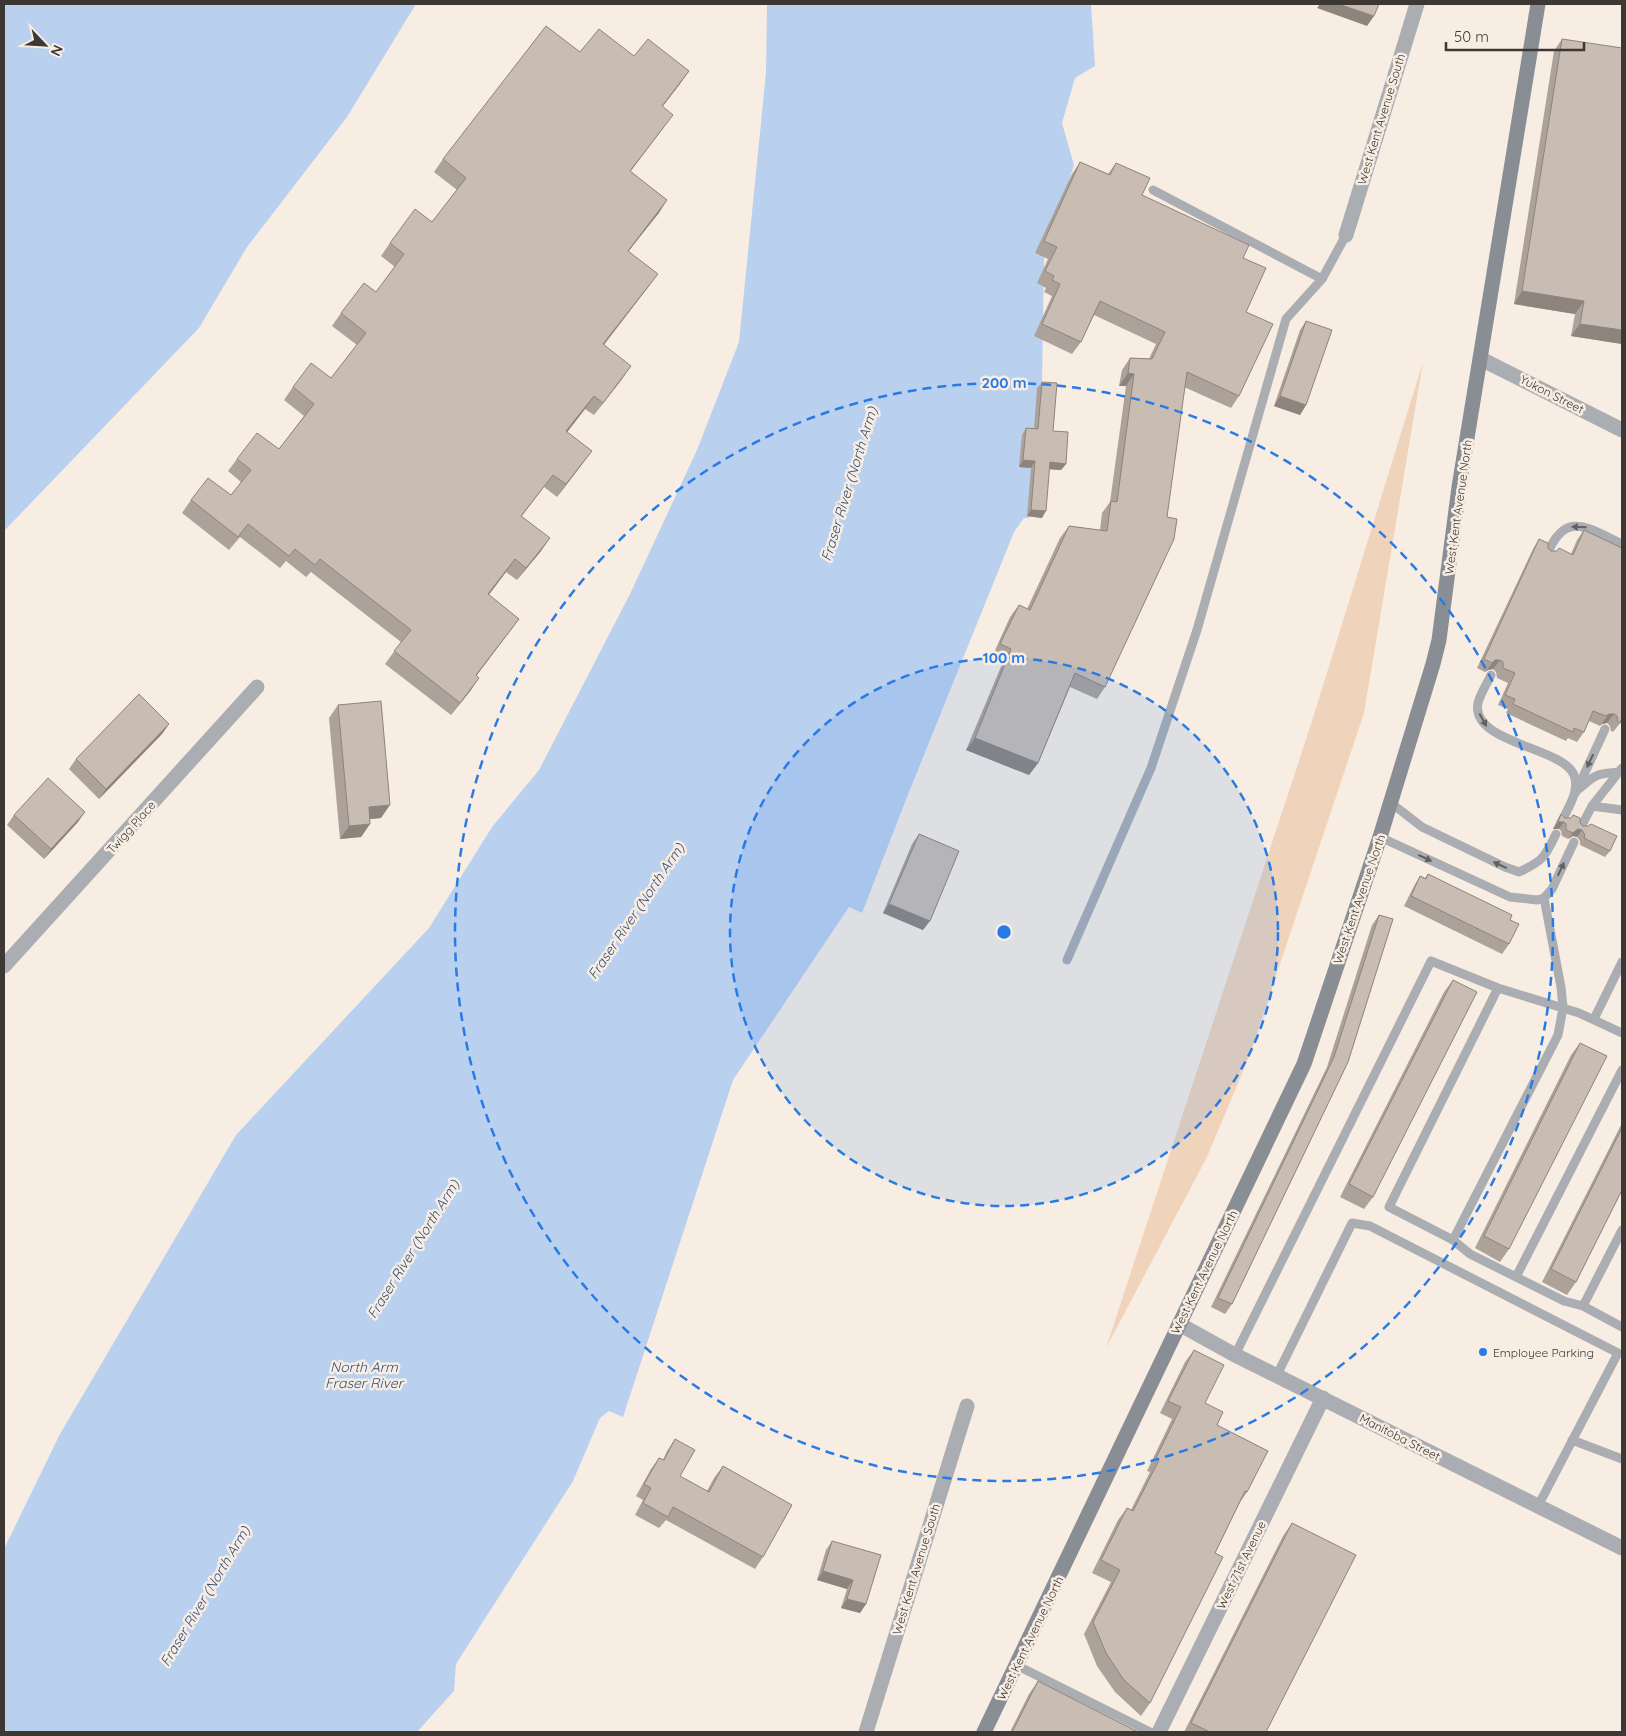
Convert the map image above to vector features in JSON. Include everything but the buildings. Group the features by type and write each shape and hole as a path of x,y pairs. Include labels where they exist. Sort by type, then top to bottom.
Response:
{"street":[{"name":"West Kent Avenue South","path":"1346,235 1417,4"},
{"name":"West Kent Avenue North","path":"984,1732 1304,1064 1391,803 1439,640 1459,487 1538,4"},
{"name":"Yukon Street","path":"1481,359 1622,430"},
{"name":"Twigg Place","path":"4,966 257,687"},
{"name":"Manitoba Street","path":"1179,1324 1235,1355 1622,1548"},
{"name":"West 71st Avenue","path":"1159,1732 1323,1398"},
{"name":"West Kent Avenue South","path":"866,1732 967,1406"}],"lane":[{"path":"1153,190 1322,279"},
{"path":"1066,960 1151,768 1197,630 1286,319 1322,279 1346,235"},
{"path":"1546,555 1558,534 1565,528 1575,525 1586,527 1622,544"},
{"path":"1491,675 1478,704 1479,714 1488,727 1498,734 1563,763 1574,775 1575,793"},
{"path":"1563,819 1605,728"},
{"path":"1575,793 1592,777 1621,771"},
{"path":"1581,827 1592,806 1621,771"},
{"path":"1391,803 1422,827 1505,868 1519,872 1540,863 1556,834"},
{"path":"1592,806 1622,810"},
{"path":"1380,837 1510,897 1537,900 1544,898 1552,889 1574,842"},
{"path":"1453,1240 1558,1035 1563,1008 1561,987 1544,898"},
{"path":"1235,1355 1431,961 1498,988 1594,1019 1622,1033"},
{"path":"1594,1019 1622,962"},
{"path":"1498,988 1389,1207 1453,1240 1470,1254 1516,1278 1564,1301 1583,1306 1622,1327"},
{"path":"1516,1278 1622,1070"},
{"path":"1277,1375 1352,1224 1370,1226 1618,1354 1538,1506"},
{"path":"1583,1306 1622,1230"},
{"path":"1572,1440 1622,1459"},
{"path":"1016,1665 1150,1732"}],"shaded area":[{"path":"1423,362 1364,713 1249,1057 1207,1157 1106,1348 1312,721"}],"water":[{"path":"4,4 416,4 347,117 247,247 199,328 4,531"},
{"name":"North Arm Fraser River","path":"767,4 1091,4 1095,66 1075,78 1062,123 1074,165 1044,259 1042,384 1029,518 1024,518 1014,532 862,913 849,907 733,1080 623,1417 609,1411 600,1418 573,1481 456,1664 454,1691 417,1732 4,1732 4,1549 60,1434 236,1135 429,928 492,827 539,770 630,594 697,450 739,342 766,73"}],"place":[{"name":"Employee Parking","path":"1483,1352"}],"water label":[{"name":"Fraser River (North Arm)","path":"849,484"},
{"name":"Fraser River (North Arm)","path":"636,911"},
{"name":"Fraser River (North Arm)","path":"413,1249"},
{"name":"Fraser River (North Arm)","path":"205,1596"}]}
